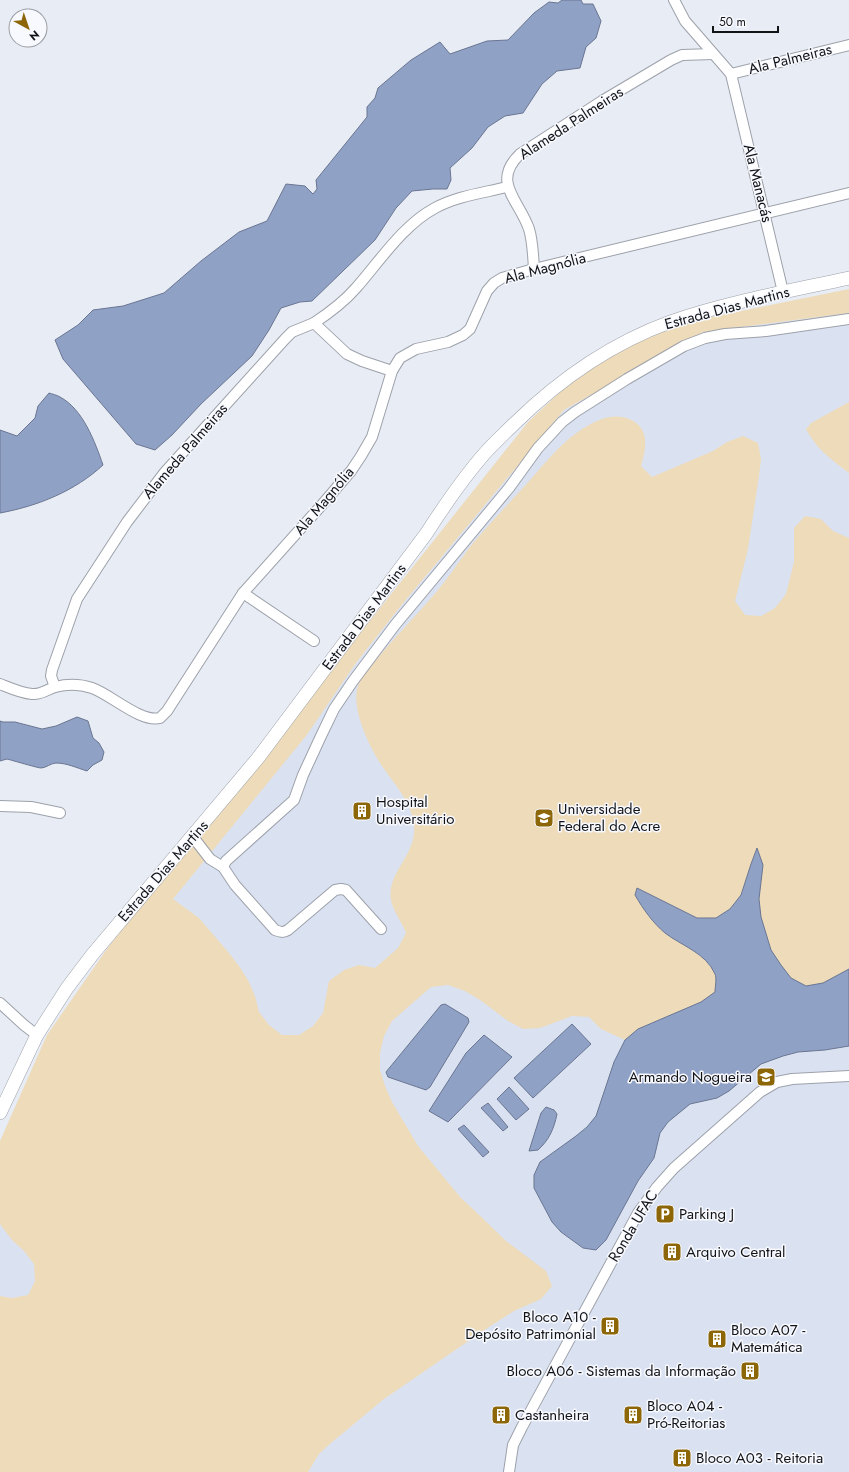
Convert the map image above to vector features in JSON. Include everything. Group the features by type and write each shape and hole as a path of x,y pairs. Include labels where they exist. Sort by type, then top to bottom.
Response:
{"street":[{"path":"674,0 685,21 731,74"},
{"name":"Ala Palmeiras","path":"731,74 849,45"},
{"name":"Alameda Palmeiras","path":"55,687 51,676 52,670 73,606 127,522 165,472 292,332 314,323 334,309 355,289 405,232 419,219 434,209 451,200 507,187 508,168 513,160 602,101 682,55 713,54"},
{"name":"Ala Manacás","path":"731,74 783,292"},
{"path":"507,187 524,216 529,230 534,269"},
{"name":"Ala Magnólia","path":"0,684 33,694 41,693 55,687 74,684 92,688 135,712 151,719 160,718 173,703 243,593 320,507 354,466 372,437 392,371 400,358 416,349 448,342 463,335 470,329 487,291 494,282 502,278 534,269 849,193"},
{"name":"Estrada Dias Martins","path":"0,1113 38,1034 67,988 92,955 258,758 485,453 556,386 598,356 641,334 670,322 707,310 849,278"},
{"path":"223,867 226,861 294,800 320,736 334,709 353,681 395,625 509,488 538,448 562,422 627,379 684,346 705,338 725,334 766,331 849,319"},
{"path":"314,323 347,354 362,361 392,371"},
{"path":"243,593 314,641"},
{"path":"0,806 31,807 60,813"},
{"path":"192,837 210,859 223,867 235,885 275,930 280,932 288,930 335,890 341,889 346,890 381,929"},
{"path":"0,1003 24,1025 38,1034"},
{"name":"Ronda UFAC","path":"509,1472 513,1445 522,1427 634,1220 657,1186 674,1168 755,1097 777,1082 792,1078 849,1076"}],"shaded area":[{"path":"849,289 849,313 703,332 564,410 400,607 356,663 306,736 173,899 199,918 229,953 248,980 255,996 259,1012 269,1025 282,1035 299,1035 313,1026 323,1013 329,981 344,970 359,965 375,968 398,948 406,933 393,907 390,894 396,874 411,847 414,837 413,818 407,803 373,751 363,729 359,717 356,695 359,683 379,656 437,591 473,543 554,453 581,430 602,419 614,416 632,420 641,428 644,434 645,446 641,466 652,477 713,451 727,442 743,436 758,443 761,459 759,476 748,549 735,601 745,615 761,616 775,608 786,594 794,562 794,528 805,516 821,519 833,531 849,538 849,969 823,983 806,986 791,978 771,950 761,917 759,899 761,883 751,864 741,895 730,909 716,918 697,918 637,888 635,895 652,920 665,933 706,961 715,974 716,983 715,992 701,1002 638,1029 625,1040 601,1029 589,1017 572,1016 540,1028 523,1029 508,1021 480,1000 465,991 448,985 431,987 392,1021 384,1036 380,1053 380,1070 385,1086 392,1102 418,1146 461,1198 506,1241 546,1271 552,1286 541,1299 514,1311 384,1399 319,1454 308,1472 0,1472 0,1296 12,1298 28,1295 35,1281 34,1264 24,1251 12,1240 0,1224 0,1141 47,1035 109,946 528,422 574,379 630,344 697,320"},
{"name":"Universidade Federal do Acre","path":"849,313 849,1472 0,1472 0,1184 74,1024 400,607 564,410 703,332"},
{"path":"849,402 849,473 820,449 806,429 811,423"}],"water":[{"path":"562,0 581,0 583,4 593,4 601,21 596,38 586,47 580,68 557,71 542,84 523,113 505,116 488,127 472,148 450,168 451,180 447,189 412,191 396,208 375,240 312,301 300,302 281,308 252,356 155,450 136,444 63,359 55,340 78,325 93,310 123,306 164,293 201,261 239,232 267,221 286,184 305,186 313,194 317,189 316,180 367,117 367,107 375,98 378,88 411,60 440,42 450,54 487,41 508,40 534,13 549,2 558,3"},
{"path":"49,393 59,396 68,402 82,418 92,437 103,465 68,490 42,502 0,513 0,430 17,436 35,418 38,406"},
{"path":"77,717 88,721 93,738 99,743 104,752 102,760 93,765 87,771 60,763 54,763 41,768 7,759 0,761 0,721 15,722 42,729 56,726"},
{"path":"757,848 763,865 759,899 761,917 771,950 781,965 791,978 806,986 823,983 849,969 849,1046 798,1052 761,1064 729,1091 717,1098 690,1104 668,1122 660,1133 654,1158 638,1181 606,1240 596,1250 583,1248 561,1232 552,1222 534,1188 534,1175 540,1162 587,1127 596,1116 614,1062 625,1040 638,1029 701,1002 715,992 716,976 711,967 700,955 672,938 656,925 635,895 637,888 697,918 716,918 730,909 741,895"},
{"path":"445,1004 468,1018 469,1022 430,1087 426,1090 388,1077 386,1072 441,1005"},
{"path":"572,1024 591,1044 533,1098 514,1078"},
{"path":"484,1035 512,1057 448,1122 429,1111 466,1053"},
{"path":"509,1087 529,1109 516,1120 497,1099"},
{"path":"488,1103 508,1127 503,1131 481,1108"},
{"path":"546,1107 554,1110 557,1114 553,1129 538,1150 529,1151 541,1113"},
{"path":"464,1125 489,1152 483,1157 458,1129"}],"place":[{"name":"Hospital Universitário","path":"362,811"},
{"name":"Universidade Federal do Acre","path":"544,818"},
{"name":"Armando Nogueira","path":"766,1077"},
{"name":"Parking J","path":"665,1214"},
{"name":"Arquivo Central","path":"672,1252"},
{"name":"Bloco A10 - Depósito Patrimonial","path":"610,1326"},
{"name":"Bloco A07 - Matemática","path":"717,1339"},
{"name":"Bloco A06 - Sistemas da Informação","path":"750,1371"},
{"name":"Castanheira","path":"501,1415"},
{"name":"Bloco A04 - Pró-Reitorias","path":"633,1415"},
{"name":"Bloco A03 - Reitoria","path":"682,1458"}]}
